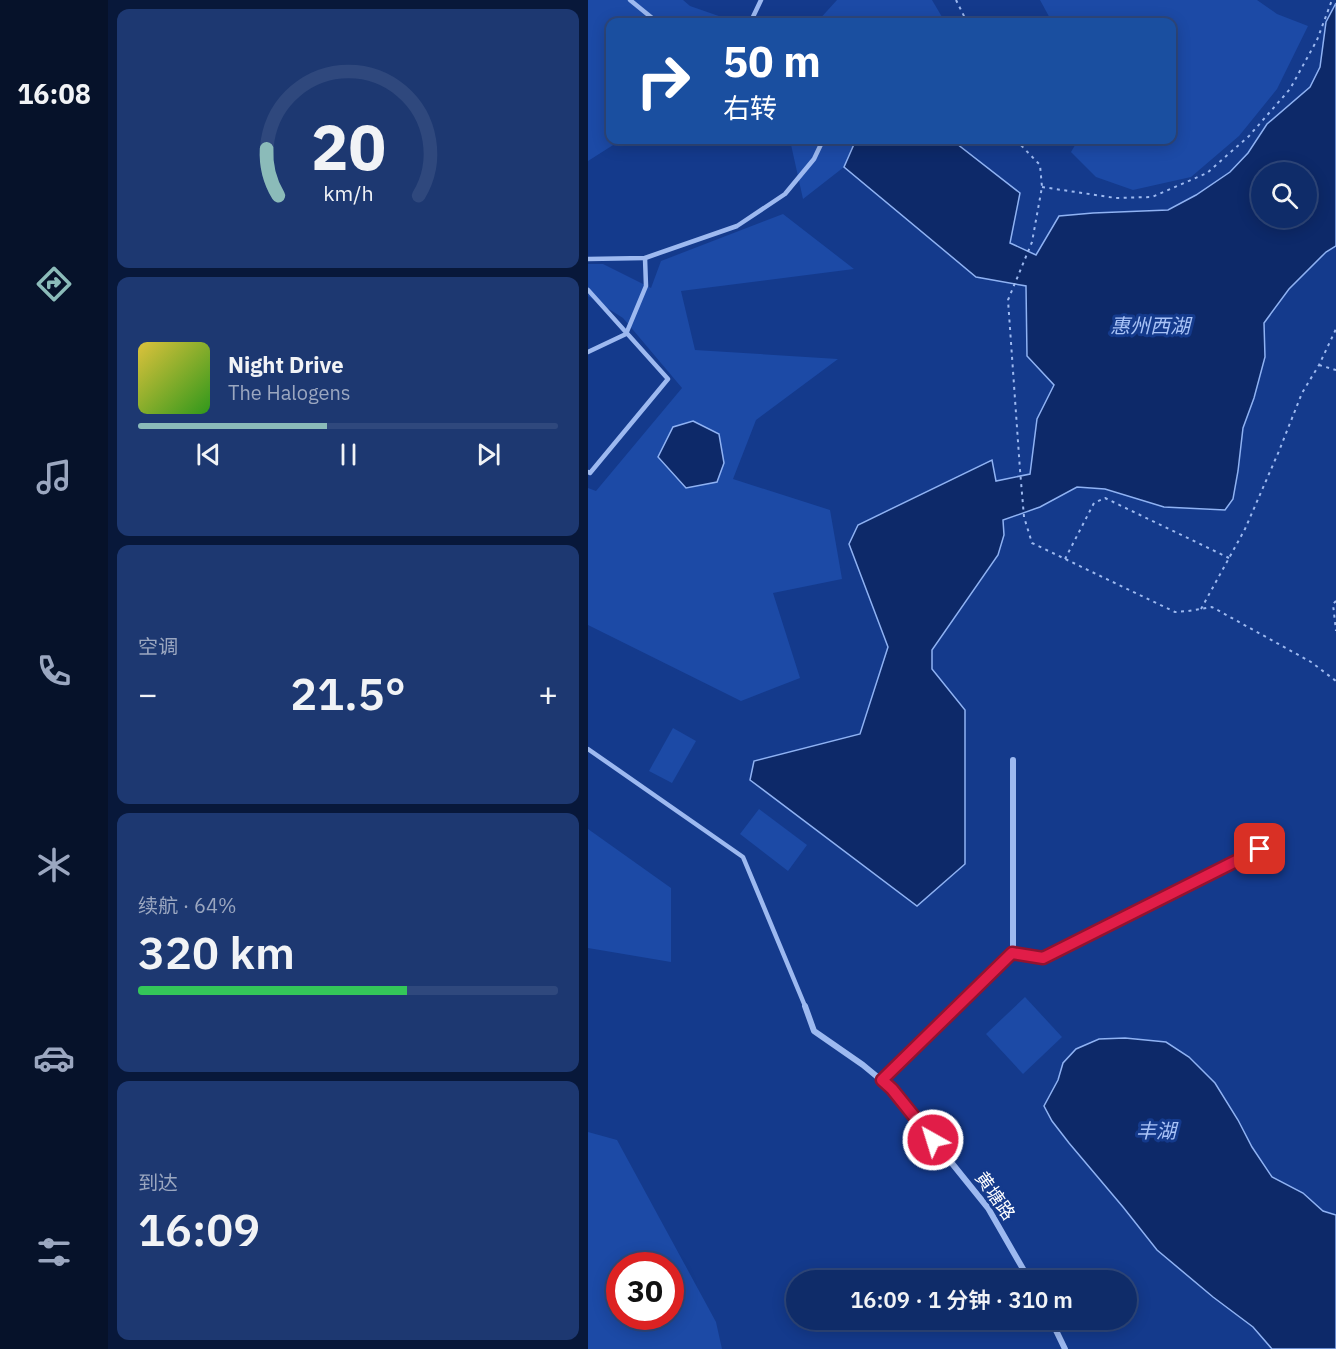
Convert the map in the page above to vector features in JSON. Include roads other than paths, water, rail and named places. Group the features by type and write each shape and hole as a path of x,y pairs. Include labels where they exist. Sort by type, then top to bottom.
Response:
{"street":[{"path":"882,1080 1012,953 1012,760"},
{"path":"1012,953 1043,958 1260,849"},
{"name":"黄塘路","path":"805,1006 814,1030 892,1089 988,1208 1024,1270"},
{"path":"1056,1330 1065,1349"}],"lane":[{"path":"630,0 652,18"},
{"path":"752,18 760,0"},
{"path":"588,258 645,258 737,226 785,194 814,159 821,144"},
{"path":"588,352 626,334 646,286 645,258"},
{"path":"588,290 668,380 590,473 588,472"},
{"path":"588,749 743,857 805,1006"}],"water":[{"name":"惠州西湖","path":"1336,3 1336,246 1326,252 1289,289 1264,323 1265,357 1243,428 1233,499 1225,510 1164,507 1105,489 1077,487 1040,507 1003,520 1004,535 998,555 932,650 932,669 965,710 965,864 917,906 750,780 754,761 860,734 888,647 849,544 858,525 992,460 996,481 1030,474 1037,419 1054,385 1027,356 1026,286 976,277 844,167 854,144 957,144 1020,193 1010,243 1036,255 1059,216 1168,210 1196,195 1230,172 1248,153 1267,124 1310,87 1320,67 1326,22"},
{"path":"693,421 719,434 724,463 717,482 686,488 658,457 673,427"},
{"name":"丰湖","path":"1125,1038 1166,1042 1189,1057 1215,1083 1272,1177 1303,1193 1323,1211 1336,1215 1336,1349 1272,1349 1253,1327 1157,1250 1052,1121 1044,1106 1058,1080 1063,1063 1076,1049 1099,1039"}]}
